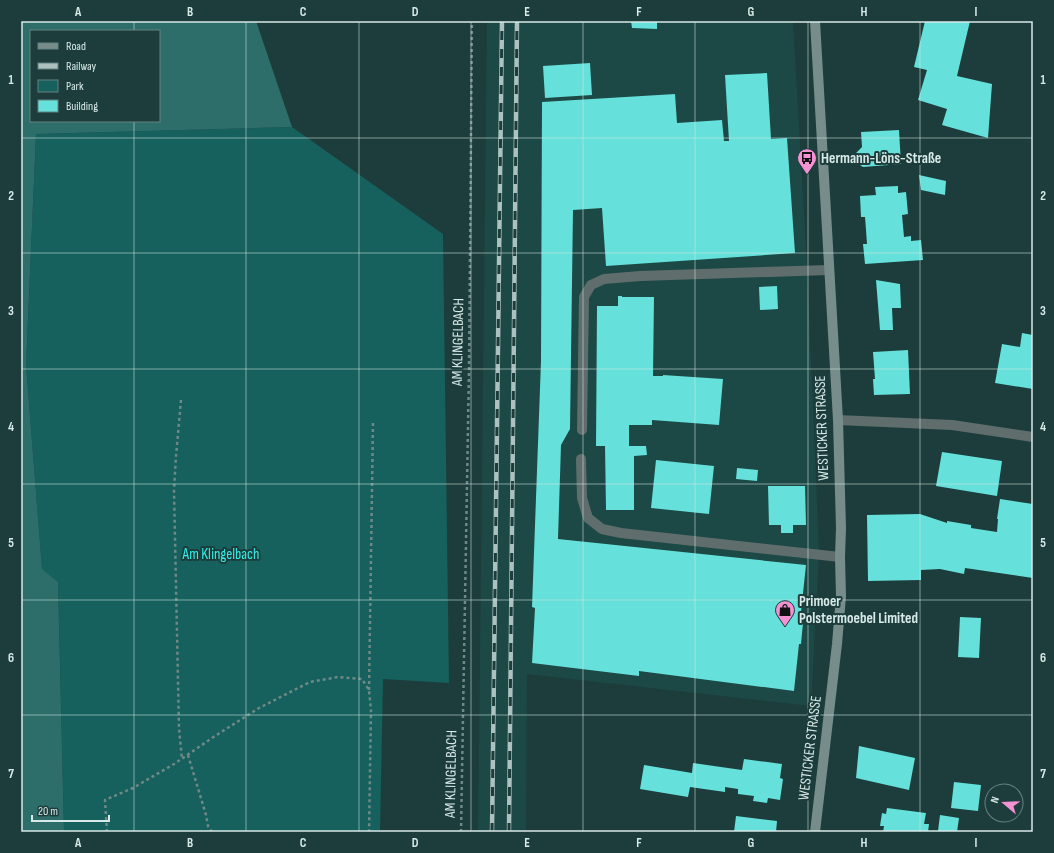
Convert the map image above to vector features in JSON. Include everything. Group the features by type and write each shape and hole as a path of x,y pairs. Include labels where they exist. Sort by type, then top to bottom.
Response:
{"main road":[{"name":"WESTICKER STRASSE","path":"815,21 838,420 841,528 841,596 837,644 815,832"}],"street":[{"path":"582,430 584,297 591,285 604,279 640,276 829,270"},
{"path":"838,420 952,425 1033,437"},
{"path":"581,458 582,498 588,518 602,529 621,533 840,557"}],"path":[{"name":"AM KLINGELBACH","path":"461,832 469,377 472,21"},
{"path":"181,400 174,490 179,729 182,759"},
{"path":"369,832 371,710 369,690 373,422"},
{"path":"107,832 105,800 133,788 182,759 260,708 310,682 338,677 362,679 369,690"},
{"path":"188,755 208,826 212,832"}],"shaded area":[{"path":"21,21 256,21 292,127 36,134 26,365 42,569 58,582 64,832 21,832"},
{"path":"487,21 793,21 807,264 819,552 811,706 527,674 526,832 478,832"}],"green space":[{"name":"Am Klingelbach","path":"292,127 443,234 449,683 383,679 380,832 64,832 58,582 42,570 26,365 36,134"}],"building":[{"path":"631,21 657,21 657,29 632,28"},
{"path":"925,21 970,21 957,76 992,84 988,138 942,125 947,109 918,100 927,70 914,67"},
{"path":"590,63 592,95 545,98 543,66"},
{"path":"767,73 771,139 787,138 795,253 606,266 602,208 573,210 570,429 561,445 558,539 806,565 801,612 804,612 801,644 799,644 794,691 639,671 639,676 532,663 535,608 532,607 541,361 542,102 675,94 677,123 722,120 724,141 729,141 725,75"},
{"path":"899,130 901,164 863,167 857,163 856,153 862,147 861,132"},
{"path":"919,175 946,181 945,195 921,190"},
{"path":"898,186 898,193 906,192 908,214 902,215 904,237 911,236 911,241 921,240 923,260 865,264 863,244 867,244 866,230 865,217 861,217 860,196 876,195 875,187"},
{"path":"876,280 900,284 901,308 892,308 893,330 880,330"},
{"path":"777,286 778,309 760,310 759,287"},
{"path":"618,296 654,297 653,376 663,375 723,379 719,425 652,420 652,425 629,425 629,446 646,446 647,455 634,456 634,510 606,510 605,446 596,446 597,306 618,306"},
{"path":"1022,333 1033,335 1033,389 995,383 1002,344 1020,347"},
{"path":"908,350 910,394 874,395 873,379 875,379 873,352"},
{"path":"942,452 1002,461 997,496 936,486"},
{"path":"656,460 714,466 709,514 651,508"},
{"path":"737,468 758,470 757,481 736,479"},
{"path":"768,486 805,486 806,525 793,525 793,533 781,533 781,525 769,525"},
{"path":"1000,499 1033,504 1033,578 965,568 964,574 940,569 921,570 921,580 868,581 867,515 920,514 947,523 947,521 971,525 971,528 997,532"},
{"path":"960,617 981,618 979,658 958,657"},
{"path":"859,746 915,758 909,790 856,778"},
{"path":"744,759 782,764 780,778 783,779 780,800 768,798 767,803 753,801 754,796 738,794 738,789 725,787 725,792 690,787 688,797 640,789 644,765 692,773 693,763 742,770"},
{"path":"954,782 981,785 978,811 951,808"},
{"path":"887,808 926,813 924,824 929,824 928,832 883,832 884,826 880,826 882,813 886,814"},
{"path":"940,815 959,818 957,832 938,831"},
{"path":"736,816 777,821 776,832 734,832"}],"railway":[{"path":"492,832 502,21"},
{"path":"509,832 517,21"}],"place":[{"name":"Hermann-Löns-Straße","path":"807,175"},
{"name":"Primoer Polstermoebel Limited","path":"785,627"}]}
